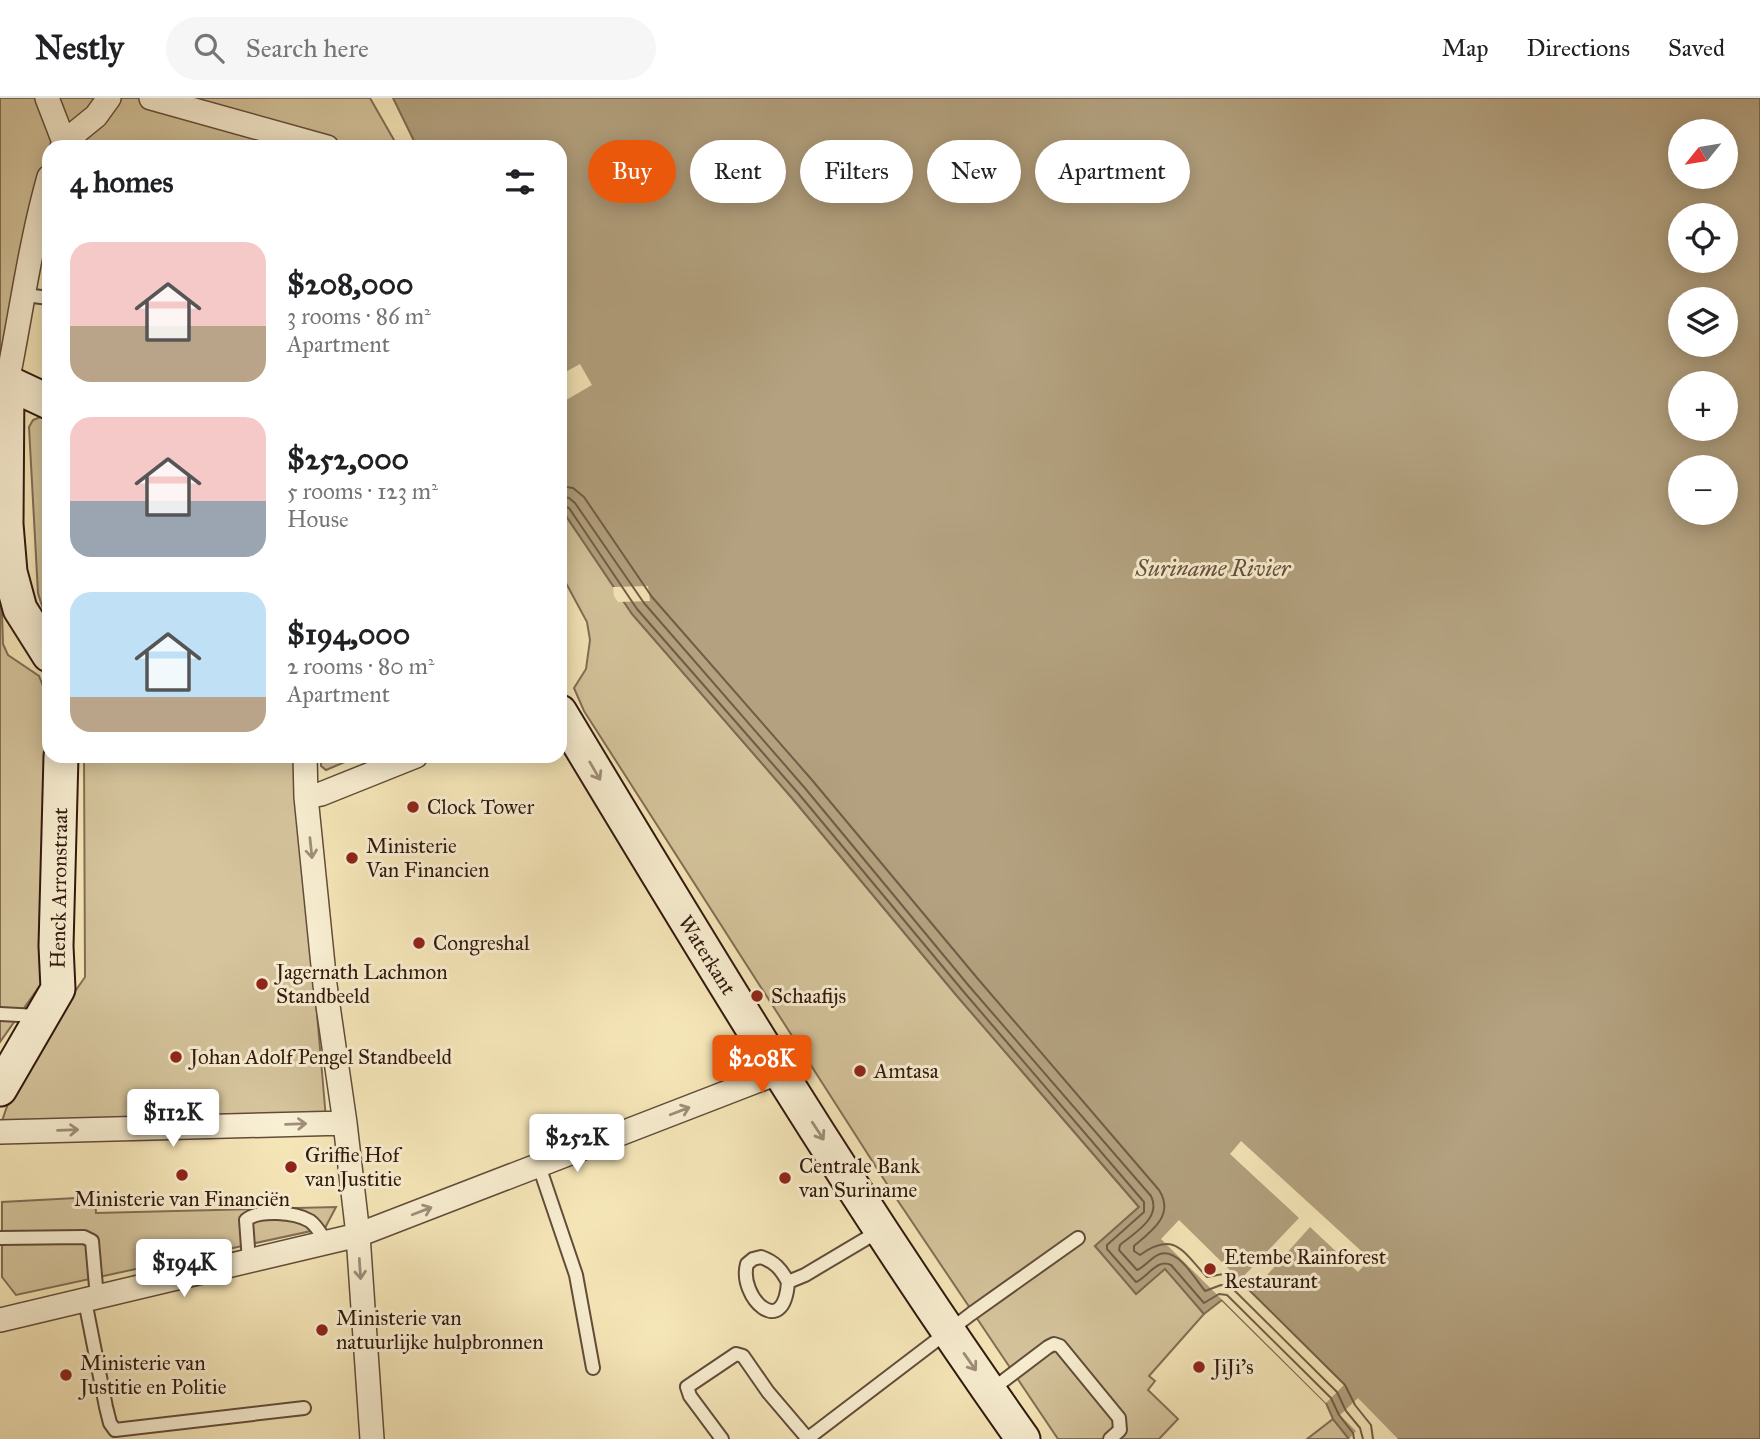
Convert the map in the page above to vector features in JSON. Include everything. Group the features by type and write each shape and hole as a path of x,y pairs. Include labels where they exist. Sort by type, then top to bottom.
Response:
{"main road":[{"path":"42,399 4,381 6,524 10,572 20,609 42,644"},
{"name":"Waterkant","path":"567,723 780,1072 1019,1438"},
{"name":"Henck Arronstraat","path":"0,1089 58,989 56,946 61,763"}],"street":[{"path":"47,98 61,140"},
{"path":"69,140 96,116 107,104 108,98"},
{"path":"151,98 302,140"},
{"path":"4,381 25,295 42,202"},
{"path":"304,763 325,985 358,1235 372,1439"},
{"path":"306,797 321,794 398,763"},
{"path":"0,1320 358,1235 780,1072"},
{"path":"0,1132 345,1123"}],"lane":[{"path":"25,295 42,297"},
{"path":"0,1014 41,1016"},
{"path":"538,1166 576,1275 593,1368"},
{"path":"249,1261 246,1220 257,1214 304,1218 312,1223 327,1242"},
{"path":"788,1282 882,1229"},
{"path":"0,1238 84,1237 92,1241 94,1250 91,1299 106,1407 110,1423 115,1430 304,1408"},
{"path":"722,1439 690,1396 687,1387 736,1353 743,1356 768,1392 808,1439 948,1331 1078,1238"},
{"path":"990,1391 1048,1347 1054,1344 1060,1346 1119,1418 1120,1430 1110,1439"}],"shaded area":[{"path":"0,98 370,98 394,140 42,140 42,231 0,379"},
{"path":"42,416 42,606 38,593 29,427 33,420"},
{"path":"567,517 632,614 1139,1207 1095,1246 1137,1293 1165,1268 1204,1314 1149,1376 1155,1381 1148,1390 1178,1419 1159,1439 1058,1439 894,1195 584,711 574,688 586,669 590,640 587,622 567,585"},
{"path":"0,552 3,644 8,655 39,676 42,684 42,763 49,763 48,966 41,984 0,1042"},
{"path":"84,763 296,763 326,1119 1,1124 18,1074 85,977"},
{"path":"321,763 342,763 326,770"},
{"path":"95,1197 96,1213 336,1207 325,1228 16,1295 2,1277 2,1202"},
{"path":"1333,1419 1349,1439 1307,1439"}],"water":[{"name":"Suriname Rivier","path":"393,98 1760,98 1760,1439 1349,1439 1333,1419 1326,1403 1222,1300 1204,1314 1165,1269 1136,1294 1095,1246 1139,1207 957,996 792,798 632,614 567,517 567,140 414,140"}],"pier":[{"path":"580,364 592,385 567,400 567,371"},
{"path":"648,586 650,601 618,602 614,596 613,587"},
{"path":"1241,1141 1370,1259 1358,1272 1310,1227 1252,1292 1345,1384 1326,1403 1161,1239 1179,1220 1240,1280 1299,1218 1230,1154"},
{"path":"1358,1398 1398,1439 1349,1439 1356,1431 1340,1415"}],"place":[{"name":"Clock Tower","path":"413,807"},
{"name":"Ministerie Van Financien","path":"352,858"},
{"name":"Congreshal","path":"419,943"},
{"name":"Jagernath Lachmon Standbeeld","path":"262,984"},
{"name":"Schaafijs","path":"757,996"},
{"name":"Johan Adolf Pengel Standbeeld","path":"176,1057"},
{"name":"Amtasa","path":"860,1071"},
{"name":"Griffie Hof van Justitie","path":"291,1167"},
{"name":"Ministerie van Financiën","path":"182,1175"},
{"name":"Centrale Bank van Suriname","path":"785,1178"},
{"name":"Etembe Rainforest Restaurant","path":"1210,1269"},
{"name":"Ministerie van natuurlijke hulpbronnen","path":"322,1330"},
{"name":"JiJi's","path":"1199,1367"},
{"name":"Ministerie van Justitie en Politie","path":"66,1375"}]}
